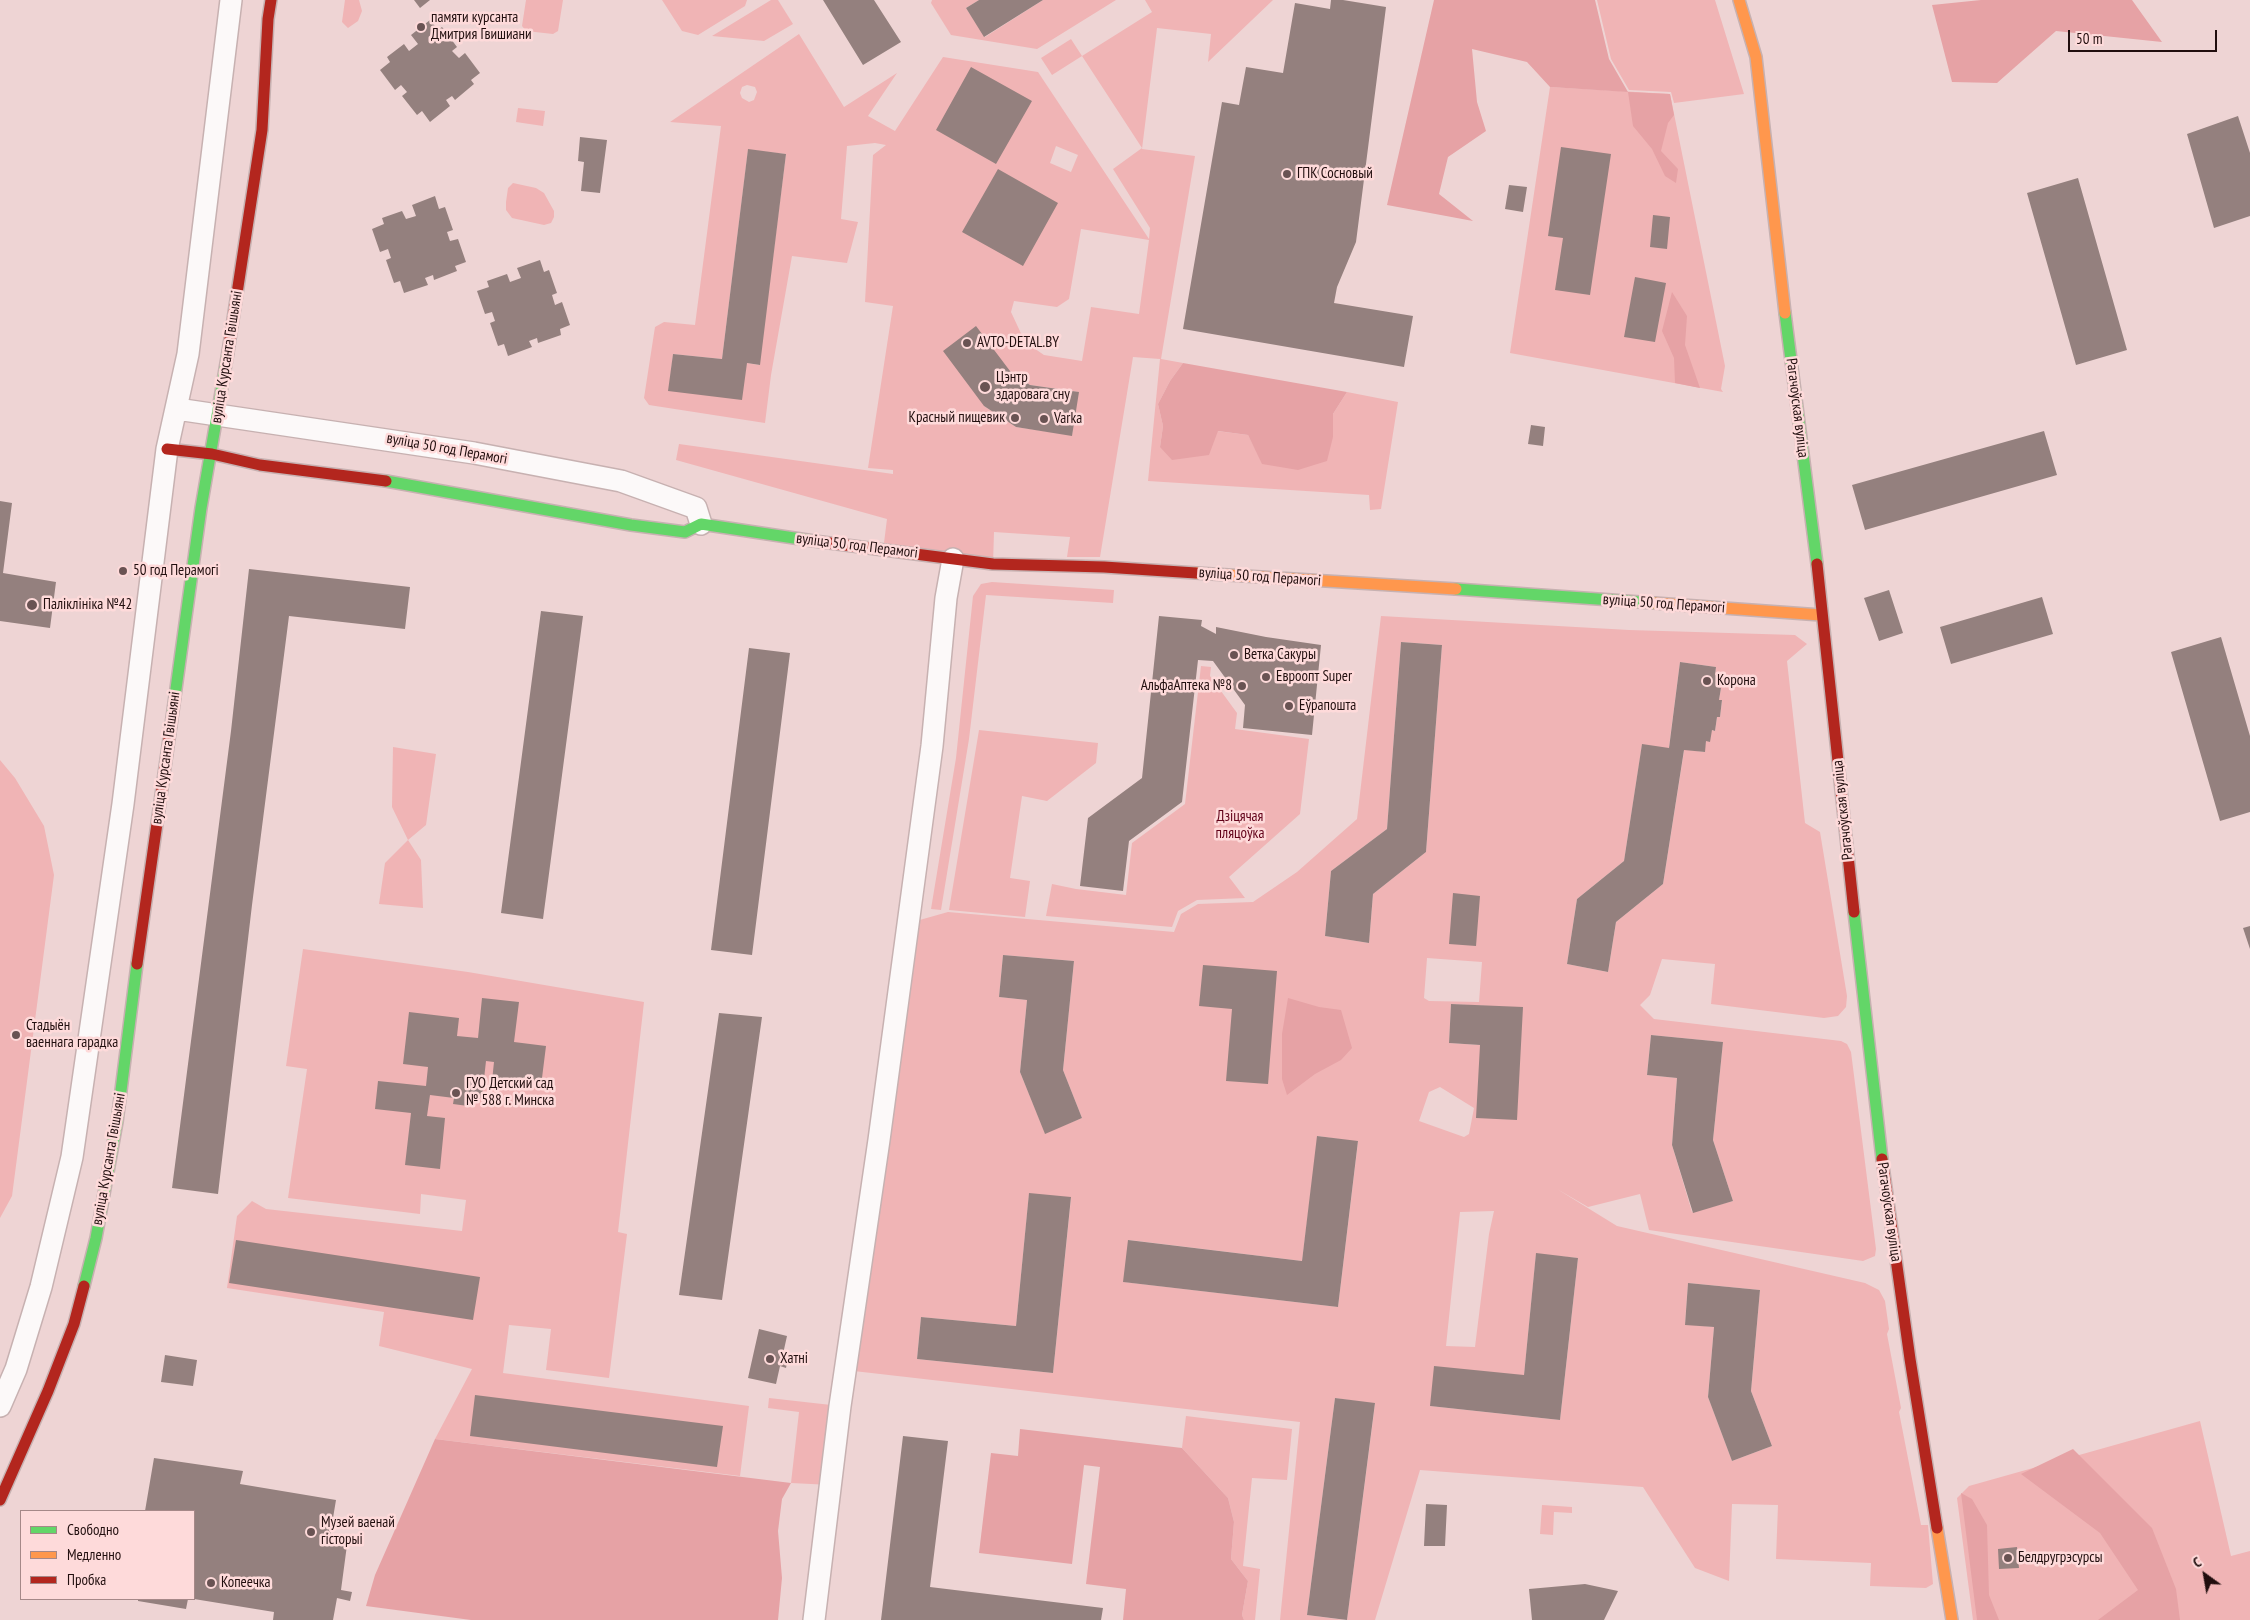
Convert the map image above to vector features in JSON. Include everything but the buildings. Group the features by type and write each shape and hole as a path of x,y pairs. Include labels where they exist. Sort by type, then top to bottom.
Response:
{"street":[{"path":"0,1406 16,1369 41,1287 72,1157 123,804 167,449 188,354 230,0"},
{"name":"вуліца Курсанта Гвішыяні","path":"0,1500 48,1391 74,1324 96,1238 117,1122 138,956 201,508 229,350 260,140 271,0"},
{"name":"Рагачоўская вуліца","path":"1739,0 1756,57 1764,108 1795,400 1816,551 1821,615 1879,1141 1910,1359 1952,1620"},
{"name":"вуліца 50 год Перамогі","path":"177,409 474,453 621,481 696,508 701,524"},
{"name":"вуліца 50 год Перамогі","path":"167,449 212,454 260,465 380,480 631,525 685,532 701,524 883,551 928,554 993,564 1104,567 1375,583 1821,615"},
{"path":"814,1620 840,1406 930,766 946,598 953,559"}],"green space":[{"path":"345,0 359,0 362,11 358,21 348,28 342,22"},
{"path":"526,0 563,0 558,31 553,34 526,31 522,26"},
{"path":"662,0 747,0 745,6 698,35 682,31"},
{"path":"771,0 778,0 793,24 764,41 712,36"},
{"path":"932,0 979,0 966,8 985,37 1043,0 1116,0 1037,49 951,35 931,3"},
{"path":"1145,0 1273,0 1208,62 1211,34 1157,28 1142,149 1195,156 1161,359 1183,363 1170,381 1158,404 1163,426 1160,447 1217,431 1248,435 1263,464 1333,437 1333,414 1347,392 1398,402 1381,509 1370,510 1369,495 1148,481 1160,359 1133,357 1100,557 1067,557 1070,537 994,532 993,564 883,551 887,519 676,460 679,444 893,474 893,470 868,468 893,306 865,302 873,155 886,145 875,143 847,146 841,219 858,222 847,263 792,256 771,375 765,423 649,405 644,398 655,327 664,322 695,325 721,126 670,122 799,34 844,107 897,73 868,116 895,131 943,57 1038,72 1149,239 1150,228 1113,169 1142,148 1082,56 1152,12","holes":["747,85 755,87 757,92 754,100 749,102 742,98 740,93 742,87","1056,146 1078,155 1071,172 1050,163","748,150 786,154 759,365 747,363 669,391 673,354 722,359","1081,229 1149,240 1139,314 1091,307 1082,361 1044,355 1025,342 1011,312 1014,301 1057,307 1069,299","1010,371 1030,385 1078,392 1072,435 1016,427 984,406"]},
{"path":"1597,0 1715,0 1744,94 1674,103 1671,92 1629,90 1611,59"},
{"path":"1071,39 1082,56 1052,75 1041,58"},
{"path":"1550,87 1670,94 1725,366 1721,389 1723,392 1510,353"},
{"path":"518,108 545,111 543,126 516,122"},
{"path":"513,183 536,188 544,193 554,211 551,223 544,225 512,218 506,210 506,202 508,188"},
{"path":"992,582 1114,590 1113,603 986,595 969,739 941,910 931,909 956,758 973,596 981,584"},
{"path":"1381,616 1629,630 1795,635 1807,644 1787,661 1805,823 1820,832 1847,996 1846,1007 1838,1016 1824,1018 1711,1004 1715,964 1662,959 1650,995 1640,1005 1654,1019 1841,1041 1847,1044 1851,1052 1876,1249 1875,1256 1863,1261 1649,1230 1640,1194 1588,1207 1557,1189 1617,1226 1865,1283 1879,1290 1885,1301 1889,1329 1887,1334 1901,1408 1899,1412 1921,1525 1928,1525 1933,1584 1926,1588 1870,1586 1871,1563 1776,1559 1778,1505 1732,1504 1729,1581 1695,1568 1643,1487 1420,1470 1375,1620 1347,1620 1375,1404 1335,1398 1307,1615 1345,1620 1280,1620 1300,1422 845,1370 909,923 948,912 1174,932 1181,914 1198,904 1253,902 1297,872 1357,819","holes":["1401,642 1442,645 1426,852 1373,894 1369,943 1325,936 1331,871 1387,829","1680,662 1716,667 1715,675 1719,676 1718,687 1721,688 1719,700 1722,701 1720,717 1717,717 1715,731 1712,730 1706,741 1704,752 1669,747","1642,745 1684,751 1663,884 1616,922 1608,972 1567,964 1577,899 1624,861","1003,955 1074,961 1063,1070 1082,1118 1045,1133 1020,1072 1027,1000 999,997","1427,958 1482,962 1479,1002 1429,1001 1424,998","1451,1004 1523,1008 1480,1045 1449,1043","1651,1035 1723,1042 1713,1140 1733,1201 1692,1212 1672,1145 1677,1078 1647,1075","1440,1087 1474,1108 1469,1134 1464,1137 1419,1121 1429,1092","1318,1136 1358,1142 1338,1307 1124,1282 1129,1240 1302,1261","1029,1194 1071,1198 1053,1373 917,1359 921,1317 1016,1326","1494,1211 1489,1234 1475,1347 1446,1346 1460,1212","1536,1254 1578,1258 1560,1420 1430,1406 1524,1375","1688,1283 1760,1290 1751,1391 1772,1446 1732,1461 1708,1397 1714,1327 1685,1324"]},
{"name":"Дзіцячая пляцоўка","path":"1201,666 1211,667 1210,676 1237,713 1235,729 1309,739 1300,814 1229,877 1245,898 1197,900 1178,911 1172,927 1046,916 1052,884 1126,895 1132,843 1185,804"},
{"path":"979,730 1098,743 1096,763 1047,801 1022,796 1010,878 1030,881 1025,917 949,910"},
{"path":"393,747 436,754 426,825 408,840 392,807"},
{"name":"Стадыён ваеннага гарадка","path":"0,760 15,778 44,826 54,875 12,1196 0,1218"},
{"path":"408,840 421,860 423,908 379,904 385,863"},
{"path":"303,949 468,972 644,1002 618,1232 627,1234 609,1378 546,1370 551,1329 509,1325 503,1373 749,1406 740,1476 435,1439 472,1369 379,1346 384,1312 227,1288 237,1216 252,1201 266,1209 462,1231 466,1200 421,1194 420,1214 288,1198 307,1069 286,1066"},
{"path":"769,1398 840,1406 831,1485 791,1483 799,1412 768,1408"},
{"path":"1186,1416 1292,1429 1287,1480 1252,1478 1243,1566 1260,1569 1255,1620 1244,1620 1242,1615 1248,1581 1231,1559 1234,1522 1228,1498 1182,1448"},
{"path":"2200,1421 2231,1556 2250,1551 2250,1620 1973,1620 1957,1498 1969,1486"},
{"path":"1542,1505 1572,1507 1572,1513 1554,1512 1553,1535 1540,1534"}],"shaded area":[{"path":"1434,0 1595,0 1609,59 1628,92 1550,87 1527,62 1472,49 1477,102 1486,131 1448,157 1439,194 1473,221 1387,205"},
{"path":"1981,0 2132,0 2162,42 2056,31 1997,83 1952,82 1932,5"},
{"path":"1628,92 1670,94 1674,115 1668,123 1661,151 1678,169 1676,183 1665,176 1652,149 1633,126"},
{"path":"1672,292 1687,316 1685,345 1700,388 1675,383 1674,358 1662,331"},
{"path":"1183,363 1347,392 1333,414 1333,437 1327,461 1298,470 1262,464 1248,435 1218,431 1209,455 1172,460 1160,447 1163,426 1158,404 1170,381"},
{"path":"1288,998 1319,1007 1341,1010 1352,1048 1341,1060 1315,1074 1287,1095 1282,1079 1282,1034"},
{"path":"1020,1429 1182,1448 1228,1498 1234,1522 1231,1559 1248,1581 1242,1615 1244,1620 1123,1620 1126,1589 1086,1584 1100,1467 1084,1465 1072,1564 979,1553 991,1453 1018,1456"},
{"path":"435,1439 791,1483 782,1499 778,1531 782,1578 778,1620 471,1620 366,1606 375,1575"},
{"path":"2073,1449 2152,1528 2176,1589 2180,1620 2098,1620 2138,1590 2100,1533 2021,1474"},
{"path":"1961,1493 1972,1499 1987,1525 1989,1595 1999,1620 1977,1620"}],"traffic: fast":[{"path":"1785,313 1817,564"},
{"path":"171,725 201,508 228,352"},
{"path":"386,481 631,525 685,532 701,524 814,541"},
{"path":"1456,589 1654,603"},
{"path":"1854,912 1882,1159"},
{"path":"84,1286 96,1238 117,1122 137,964"}],"traffic: slow":[{"path":"1739,0 1756,57 1785,313"},
{"path":"1196,573 1456,589"},
{"path":"1654,603 1821,615"},
{"path":"1937,1528 1952,1620"}],"traffic: jam":[{"path":"228,352 262,130 268,19 271,0"},
{"path":"167,449 212,454 260,465 386,481"},
{"path":"814,541 993,564 1104,567 1196,573"},
{"path":"1817,564 1854,912"},
{"path":"137,964 171,725"},
{"path":"1882,1159 1910,1359 1937,1528"},
{"path":"0,1500 48,1391 74,1324 84,1286"}],"place":[{"name":"памяти курсанта Дмитрия Гвишиани","path":"421,27"},
{"name":"ГПК Сосновый","path":"1287,174"},
{"name":"AVTO-DETAL.BY","path":"967,343"},
{"name":"Цэнтр здаровага сну","path":"985,387"},
{"name":"Красный пищевик","path":"1015,418"},
{"name":"Varka","path":"1044,419"},
{"name":"50 год Перамогі","path":"123,571"},
{"name":"Паліклініка №42","path":"32,605"},
{"name":"Ветка Сакуры","path":"1234,655"},
{"name":"Евроопт Super","path":"1266,677"},
{"name":"Корона","path":"1707,681"},
{"name":"АльфаАптека №8","path":"1242,686"},
{"name":"Еўрапошта","path":"1289,706"},
{"name":"Стадыён ваеннага гарадка","path":"16,1035"},
{"name":"ГУО Детский сад № 588 г. Минска","path":"456,1093"},
{"name":"Хатні","path":"770,1359"},
{"name":"Музей ваенай гісторыі","path":"311,1532"},
{"name":"Белдругрэсурсы","path":"2008,1558"},
{"name":"Копеечка","path":"211,1583"}]}
